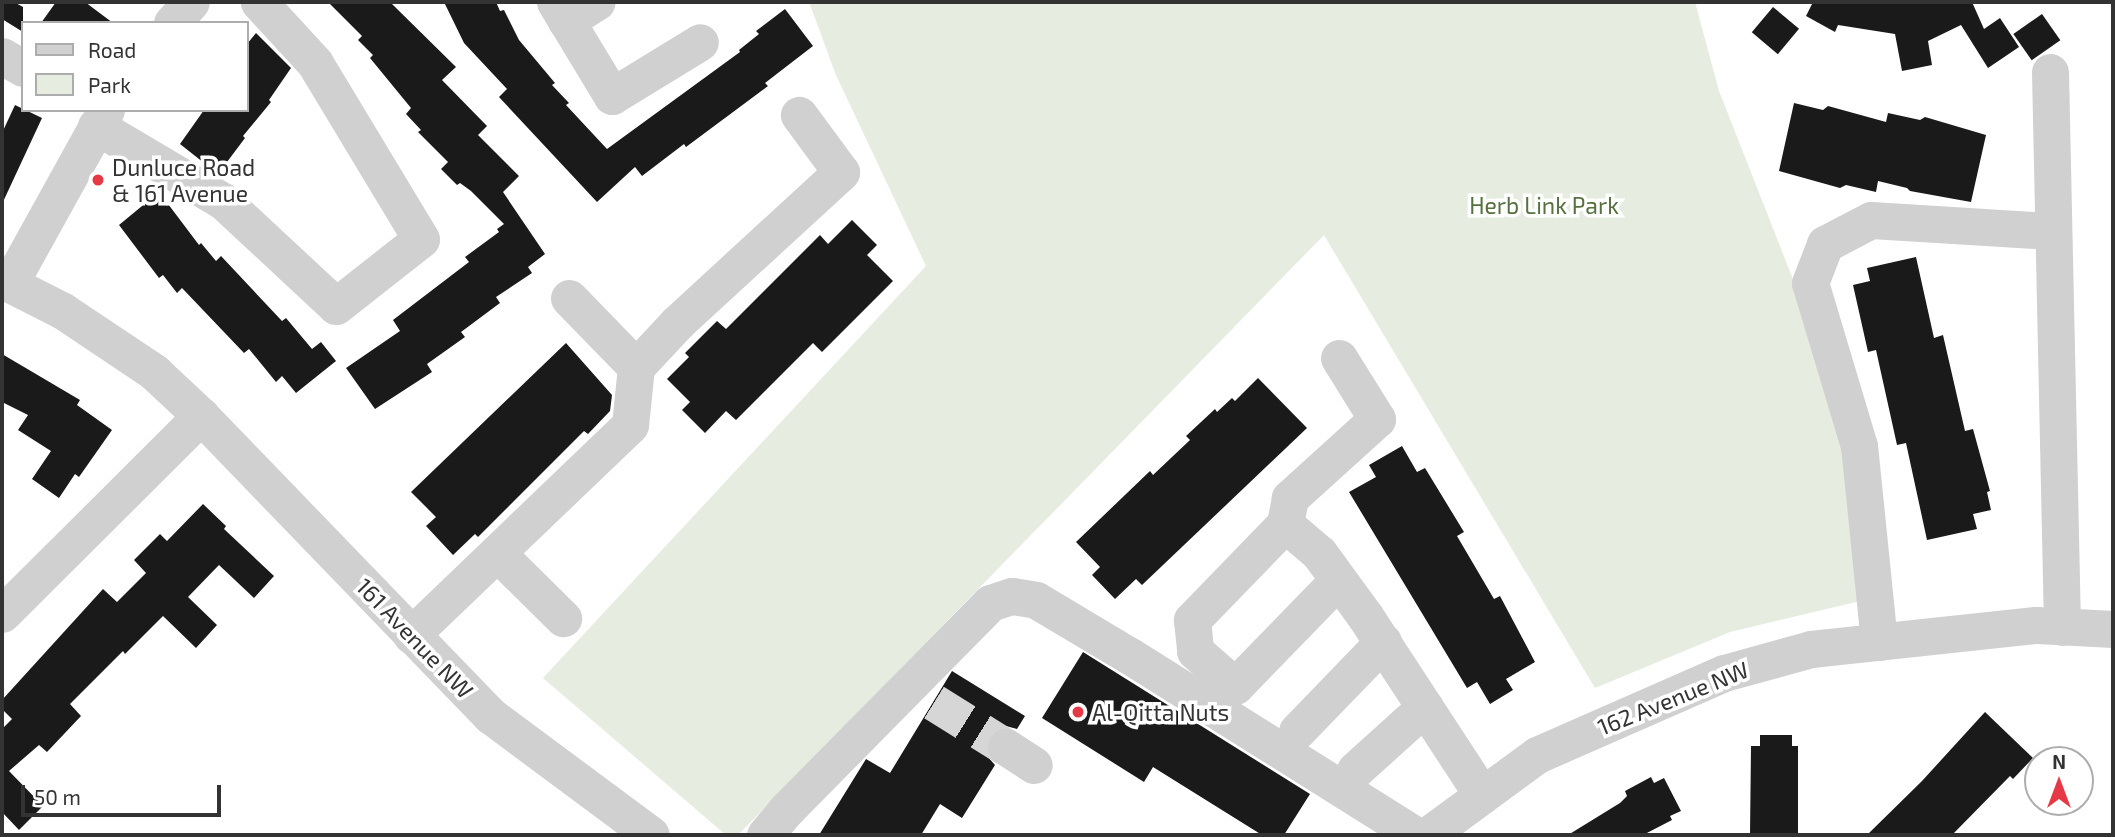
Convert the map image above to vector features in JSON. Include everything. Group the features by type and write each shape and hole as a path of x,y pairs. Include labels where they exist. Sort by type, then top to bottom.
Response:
{"street":[{"path":"174,21 191,2"},
{"path":"6,282 99,116 223,201 336,306 421,239 315,63 259,2"},
{"path":"572,8 612,96 700,43"},
{"path":"2,56 21,67"},
{"path":"2050,72 2062,627"},
{"path":"411,635 630,425 636,367 677,323 841,172 799,115"},
{"path":"1880,642 1859,446 1810,283 1825,244 1871,220 2053,231"},
{"name":"161 Avenue NW","path":"6,282 108,339 154,372 201,416 491,716 651,835"},
{"path":"569,298 636,367"},
{"path":"1338,580 1235,686 1195,651 1192,620 1285,524 1290,498 1377,419 1339,358"},
{"path":"2,614 201,416"},
{"path":"1285,524 1319,553 1383,642 1482,795"},
{"path":"497,553 563,618"},
{"path":"765,835 921,694 990,603 1012,596 1035,600 1130,656 1415,835"},
{"name":"162 Avenue NW","path":"1428,835 1537,755 1724,673 1811,649 2037,625 2113,629"},
{"path":"1297,731 1383,642"},
{"path":"1355,770 1425,707"}],"green space":[{"name":"Herb Link Park","path":"809,2 1695,2 1719,91 1855,437 1877,597 1730,632 1595,688 1324,235 738,835 726,835 543,678 926,266 836,75"}],"building":[{"path":"2,2 14,2 23,7 21,31 2,19"},
{"path":"56,2 85,2 110,21 42,21"},
{"path":"328,2 390,2 456,67 442,80 487,126 478,135 519,176 503,192 545,254 528,267 532,273 496,297 500,303 461,332 465,337 427,364 432,372 375,409 346,368 400,331 393,320 469,262 465,257 499,232 497,229 504,224 471,191 460,183 457,185 441,169 448,162 418,132 421,130 406,114 411,108 370,58 373,55 358,40 362,36"},
{"path":"444,2 496,2 500,11 504,10 519,40 555,83 552,85 569,103 566,105 607,149 740,52 739,50 759,34 756,31 785,9 813,46 765,83 768,86 686,147 684,144 642,176 635,167 597,202 499,97 507,89 464,43"},
{"path":"1813,2 1972,2 1984,29 2000,18 2019,47 1988,68 1961,25 1928,41 1932,65 1902,71 1895,34 1838,25 1835,32 1806,16"},
{"path":"1773,7 1799,29 1778,54 1752,32"},
{"path":"2042,14 2060,40 2032,60 2013,34"},
{"path":"256,33 291,68 269,100 271,102 243,136 245,138 218,174 180,144 203,112 248,112 248,43"},
{"path":"1794,103 1823,110 1828,106 1886,122 1888,113 1920,120 1925,117 1986,135 1971,202 1910,191 1878,181 1876,192 1846,185 1840,188 1779,171"},
{"path":"15,105 21,108 21,112 30,112 42,118 2,204 2,133"},
{"path":"159,192 199,245 201,243 216,261 221,256 282,321 286,318 312,349 321,342 336,361 296,393 282,376 276,382 249,349 244,353 182,288 177,293 163,275 159,278 119,225"},
{"path":"852,220 877,245 867,255 893,281 822,352 813,343 736,420 726,411 705,433 682,410 690,402 667,379 689,357 685,353 717,321 726,329 820,235 828,244"},
{"path":"1916,257 1934,338 1943,335 1965,431 1973,429 1990,491 1987,492 1991,510 1973,514 1977,529 1927,540 1906,443 1897,445 1876,350 1868,352 1853,285 1870,281 1867,268"},
{"path":"566,343 612,395 610,411 588,434 584,431 478,537 475,534 453,555 426,526 436,517 411,492"},
{"path":"2,354 80,400 77,405 112,430 79,477 75,474 59,498 32,479 51,451 18,430 28,415 2,402"},
{"path":"1258,378 1307,428 1142,585 1136,579 1115,599 1092,575 1100,567 1076,542 1150,471 1153,475 1190,440 1186,436 1215,409 1217,412 1232,398 1235,401"},
{"path":"1402,446 1417,472 1425,468 1464,532 1457,536 1494,599 1500,596 1535,662 1506,679 1513,690 1490,704 1477,682 1467,688 1349,492 1376,477 1369,465"},
{"path":"203,504 226,526 224,529 274,576 254,598 219,565 188,597 217,625 196,648 163,616 125,654 123,651 70,704 81,716 47,752 39,745 9,771 43,806 19,830 2,812 2,729 12,719 2,709 2,700 103,589 117,602 146,573 134,560 160,534 167,541"},
{"path":"1083,652 1310,794 1284,835 1262,835 1153,767 1144,782 1042,718"},
{"path":"952,671 1025,716 1017,729 1006,726 997,728 988,736 985,747 987,756 995,765 962,818 940,804 921,835 819,835 866,759 890,773"},
{"path":"1985,712 2024,749 2024,767 2013,779 2010,776 1952,835 1867,835 1922,781"},
{"path":"1760,735 1792,735 1792,746 1798,746 1798,835 1750,835 1751,746 1760,746"},
{"path":"1651,777 1654,783 1664,778 1681,811 1670,816 1672,820 1643,835 1568,835 1620,803 1627,796 1625,791"}],"tunnel":[{"path":"934,702 1006,747"}],"place":[{"name":"Dunluce Road & 161 Avenue","path":"98,180"},
{"name":"Al-Qitta Nuts","path":"1078,712"}]}
